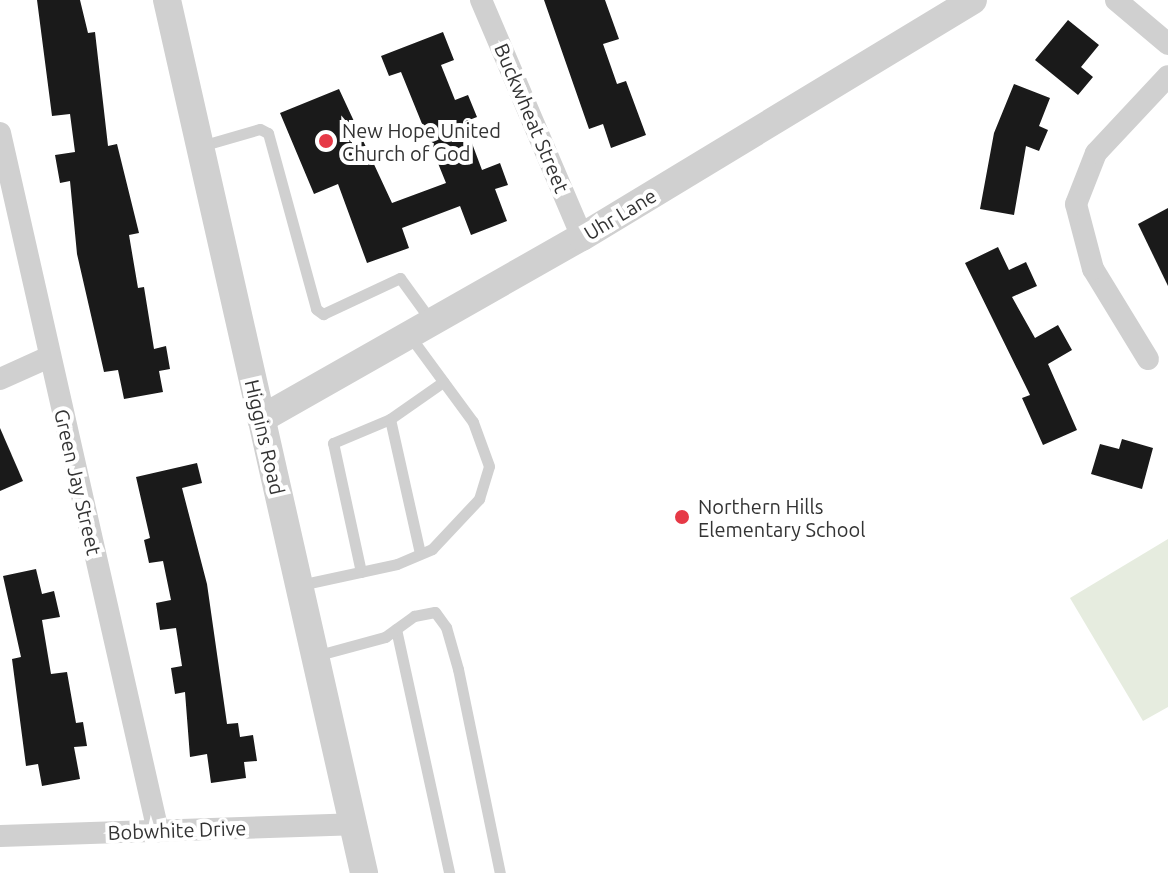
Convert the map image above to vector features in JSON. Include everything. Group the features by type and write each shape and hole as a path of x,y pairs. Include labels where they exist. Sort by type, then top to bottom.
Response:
{"street":[{"name":"Higgins Road","path":"167,0 364,873"},
{"name":"Buckwheat Street","path":"481,0 582,237"},
{"name":"Uhr Lane","path":"261,419 582,237 973,0"},
{"path":"1116,0 1168,44"},
{"path":"1148,359 1093,269 1076,204 1096,153 1168,76"},
{"name":"Green Jay Street","path":"0,133 158,831"},
{"path":"0,379 49,357"},
{"name":"Bobwhite Drive","path":"0,836 353,824"}],"lane":[{"path":"200,146 260,129 268,133 316,309 323,314 400,278 406,279 420,329 443,382 473,422 489,466 479,499 432,549 361,572 299,585"},
{"path":"361,572 333,443 390,419 443,382"},
{"path":"390,419 420,553"},
{"path":"315,656 396,629 414,616 435,612 446,627 500,873"},
{"path":"396,629 449,873"}],"shaded area":[{"path":"1168,539 1168,707 1143,721 1070,598"}],"building":[{"path":"37,0 80,0 88,33 95,32 108,146 117,144 139,233 129,235 138,288 144,287 154,349 166,346 170,369 159,371 163,392 124,399 118,370 104,372 77,254 70,181 60,183 55,155 75,152 70,114 52,116"},
{"path":"544,0 605,0 619,39 603,44 617,84 626,81 646,135 611,148 603,124 589,129"},
{"path":"1068,20 1099,45 1081,67 1093,77 1078,95 1035,60"},
{"path":"443,32 454,60 441,65 455,100 468,95 477,117 464,122 482,170 500,163 508,185 495,189 507,221 471,235 460,206 402,228 409,248 367,263 338,184 314,194 280,113 339,89 392,203 446,183 401,72 389,76 381,56"},
{"path":"1014,84 1050,98 1039,126 1048,130 1039,151 1026,146 1014,215 980,209 994,133"},
{"path":"1168,208 1168,286 1138,224"},
{"path":"998,247 1009,270 1026,262 1037,286 1012,297 1035,338 1058,325 1072,350 1048,364 1077,430 1043,445 1022,398 1030,395 965,263"},
{"path":"0,428 23,481 0,491"},
{"path":"1122,439 1153,448 1142,489 1091,474 1100,444 1119,449"},
{"path":"197,463 202,483 182,488 207,584 227,724 238,723 240,737 253,735 257,761 244,762 246,778 211,783 207,754 190,757 185,692 175,694 171,668 182,666 176,628 160,630 156,603 171,600 163,561 149,563 144,540 150,538 136,477"},
{"path":"36,569 42,594 54,591 60,617 42,620 51,674 67,672 76,723 83,722 87,746 74,747 80,779 42,786 38,764 26,766 12,659 21,657 3,576"}],"place":[{"name":"New Hope United Church of God","path":"326,141"},
{"name":"Northern Hills Elementary School","path":"682,517"}]}
